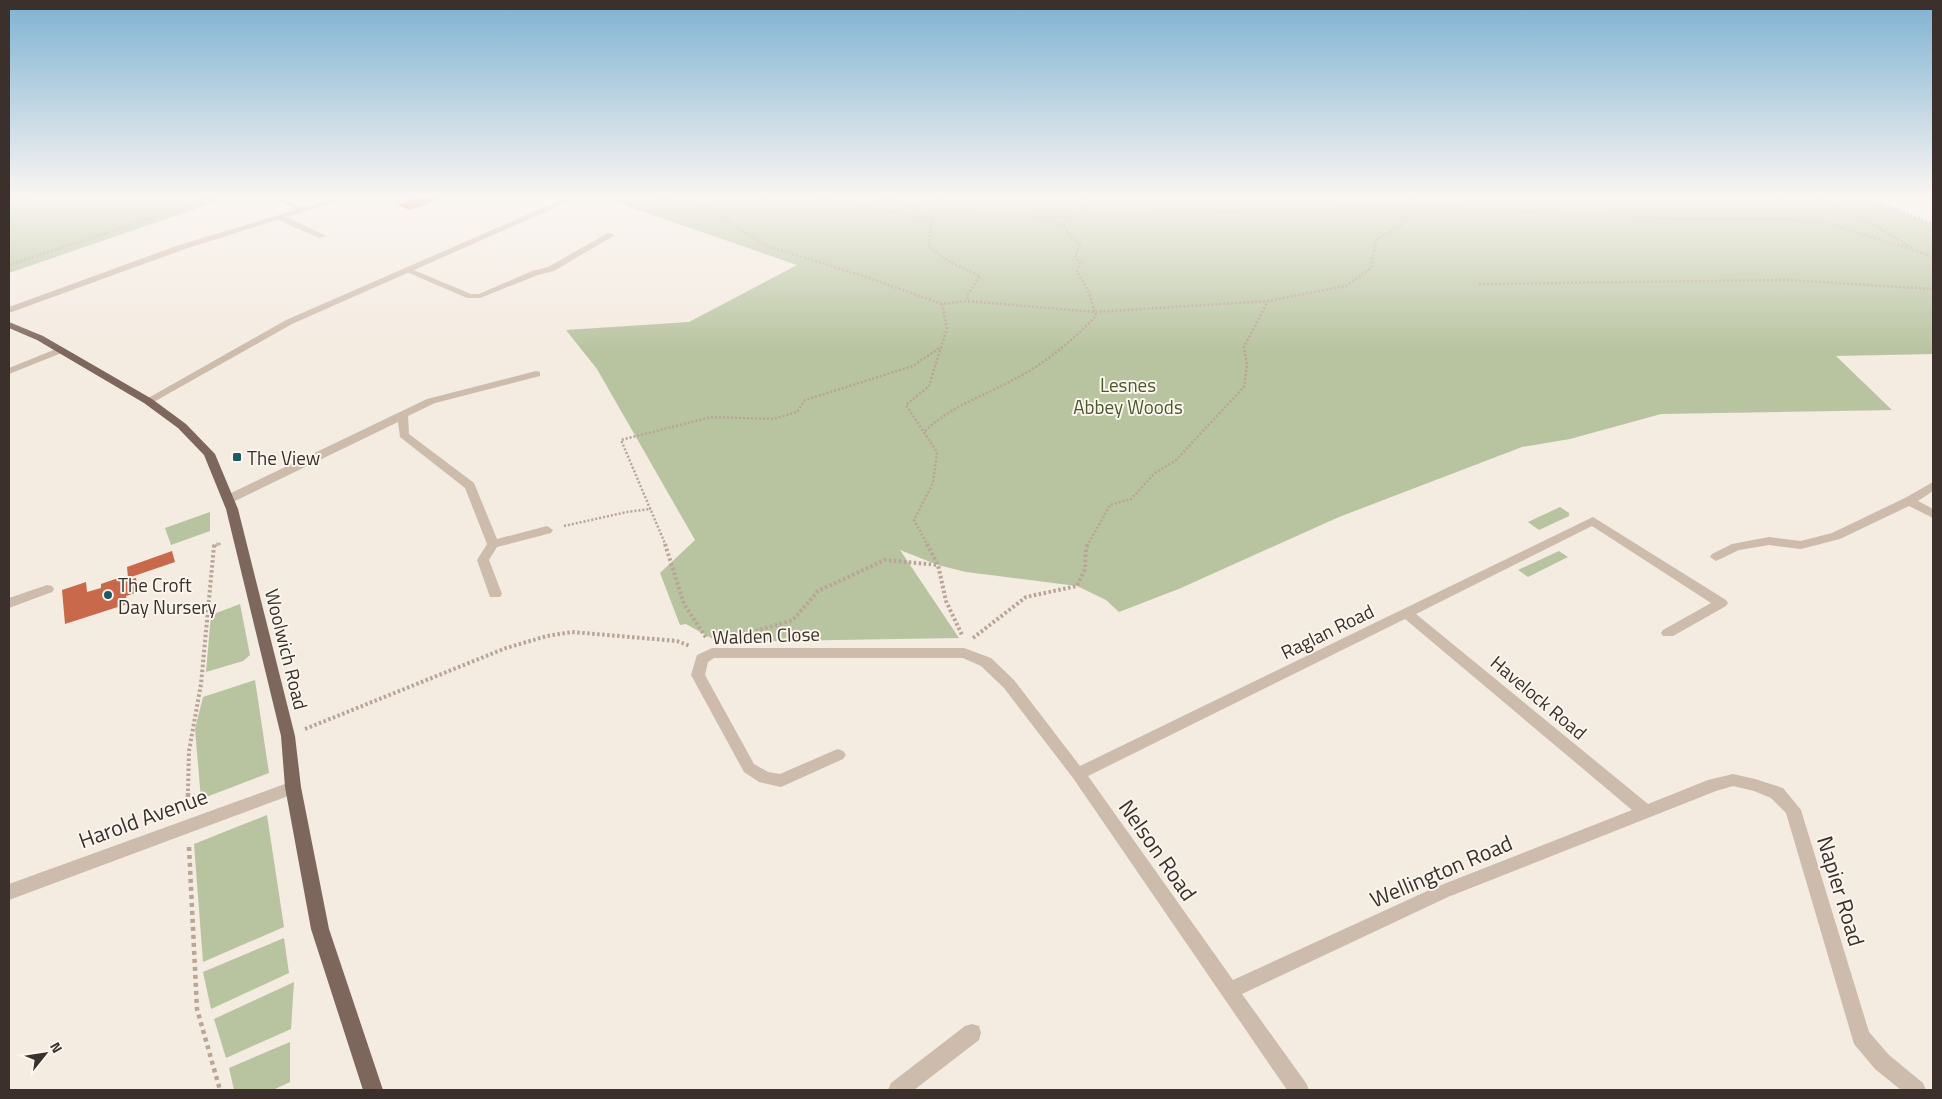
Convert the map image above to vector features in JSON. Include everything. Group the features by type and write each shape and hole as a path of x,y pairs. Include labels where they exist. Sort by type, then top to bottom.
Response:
{"main road":[{"name":"Woolwich Road","path":"9,325 40,338 148,401 182,426 209,454 229,499 240,537 288,736 294,787 320,929 373,1090"}],"street":[{"path":"9,310 178,248"},
{"path":"148,401 289,322 456,248"},
{"path":"9,371 61,350"},
{"path":"229,499 431,401 536,374"},
{"path":"403,415 404,435 470,486 493,544"},
{"path":"1801,545 1836,536 1909,501 1933,486"},
{"path":"1909,501 1933,514"},
{"name":"Raglan Road","path":"1078,774 1593,521 1721,603 1668,633"},
{"path":"495,594 483,560 493,544 547,530"},
{"path":"9,603 47,589"},
{"name":"Havelock Road","path":"1406,613 1646,812"},
{"name":"Walden Close","path":"838,755 781,781 764,778 748,768 698,675 702,659 712,653 964,653"},
{"name":"Nelson Road","path":"964,653 986,662 1010,684 1078,774 1299,1090"},
{"name":"Napier Road","path":"1676,800 1733,780 1777,793 1793,810 1861,1037 1882,1062 1916,1090"},
{"name":"Harold Avenue","path":"9,892 294,787"},
{"name":"Wellington Road","path":"1228,991 1442,892 1676,800"},
{"path":"898,1090 972,1033"}],"lane":[{"path":"406,270 470,296 480,296 535,272 552,269 588,248"},
{"path":"1716,557 1736,547 1770,541 1801,545"}],"path":[{"path":"9,265 60,248"},
{"path":"774,248 863,276 942,304 967,301 1095,312 1268,301 1346,286 1371,268 1375,248"},
{"path":"931,248 950,262 980,276 968,294 967,301"},
{"path":"925,432 946,413 1002,386 1040,363 1096,316 1088,290 1077,272 1080,264 1075,255 1078,248"},
{"path":"1908,248 1933,257"},
{"path":"1915,248 1923,253"},
{"path":"1478,284 1768,280 1933,288"},
{"path":"942,304 947,328 939,348 929,386 906,405 936,452 932,482 914,520 938,565 946,601 966,644 1026,597 1077,586 1085,569 1086,548 1110,505 1131,499 1155,473 1175,461 1244,387 1247,366 1244,347 1268,301"},
{"path":"712,653 709,641 684,604 669,552 621,440 711,417 773,419 797,412 805,400 913,366 939,348"},
{"path":"547,530 627,512 651,509"},
{"path":"743,634 760,631 794,620 818,591 885,560 938,565"},
{"path":"288,736 506,648 547,636 572,632 677,641 712,653"}],"green space":[{"path":"9,248 81,248 9,273"},
{"name":"Lesnes Abbey Woods","path":"749,248 1933,248 1933,354 1836,356 1892,410 1661,414 1570,439 1522,447 1339,517 1181,588 1119,612 1106,600 1077,586 966,572 938,565 900,550 959,638 718,642 686,624 680,625 660,573 695,540 597,369 566,330 689,322 797,265"},
{"path":"1560,507 1569,513 1569,516 1539,530 1528,522"},
{"path":"210,512 210,531 171,545 165,528"},
{"path":"1559,551 1568,557 1528,577 1518,570"},
{"path":"240,604 250,655 243,661 206,672 211,615"},
{"path":"255,680 269,773 201,799 195,729 203,697"},
{"path":"267,815 284,927 203,962 194,844"},
{"path":"284,938 289,973 211,1009 203,972"},
{"path":"294,982 291,1029 226,1058 214,1019"},
{"path":"290,1042 290,1082 273,1090 234,1090 229,1068"}],"building":[{"path":"172,551 175,562 128,578 127,567"},
{"path":"124,576 125,581 136,578 138,592 126,596 127,604 65,624 62,590 86,582 87,592 101,588 101,584"}],"place":[{"name":"The View","path":"237,457"},
{"name":"The Croft Day Nursery","path":"108,595"}]}
